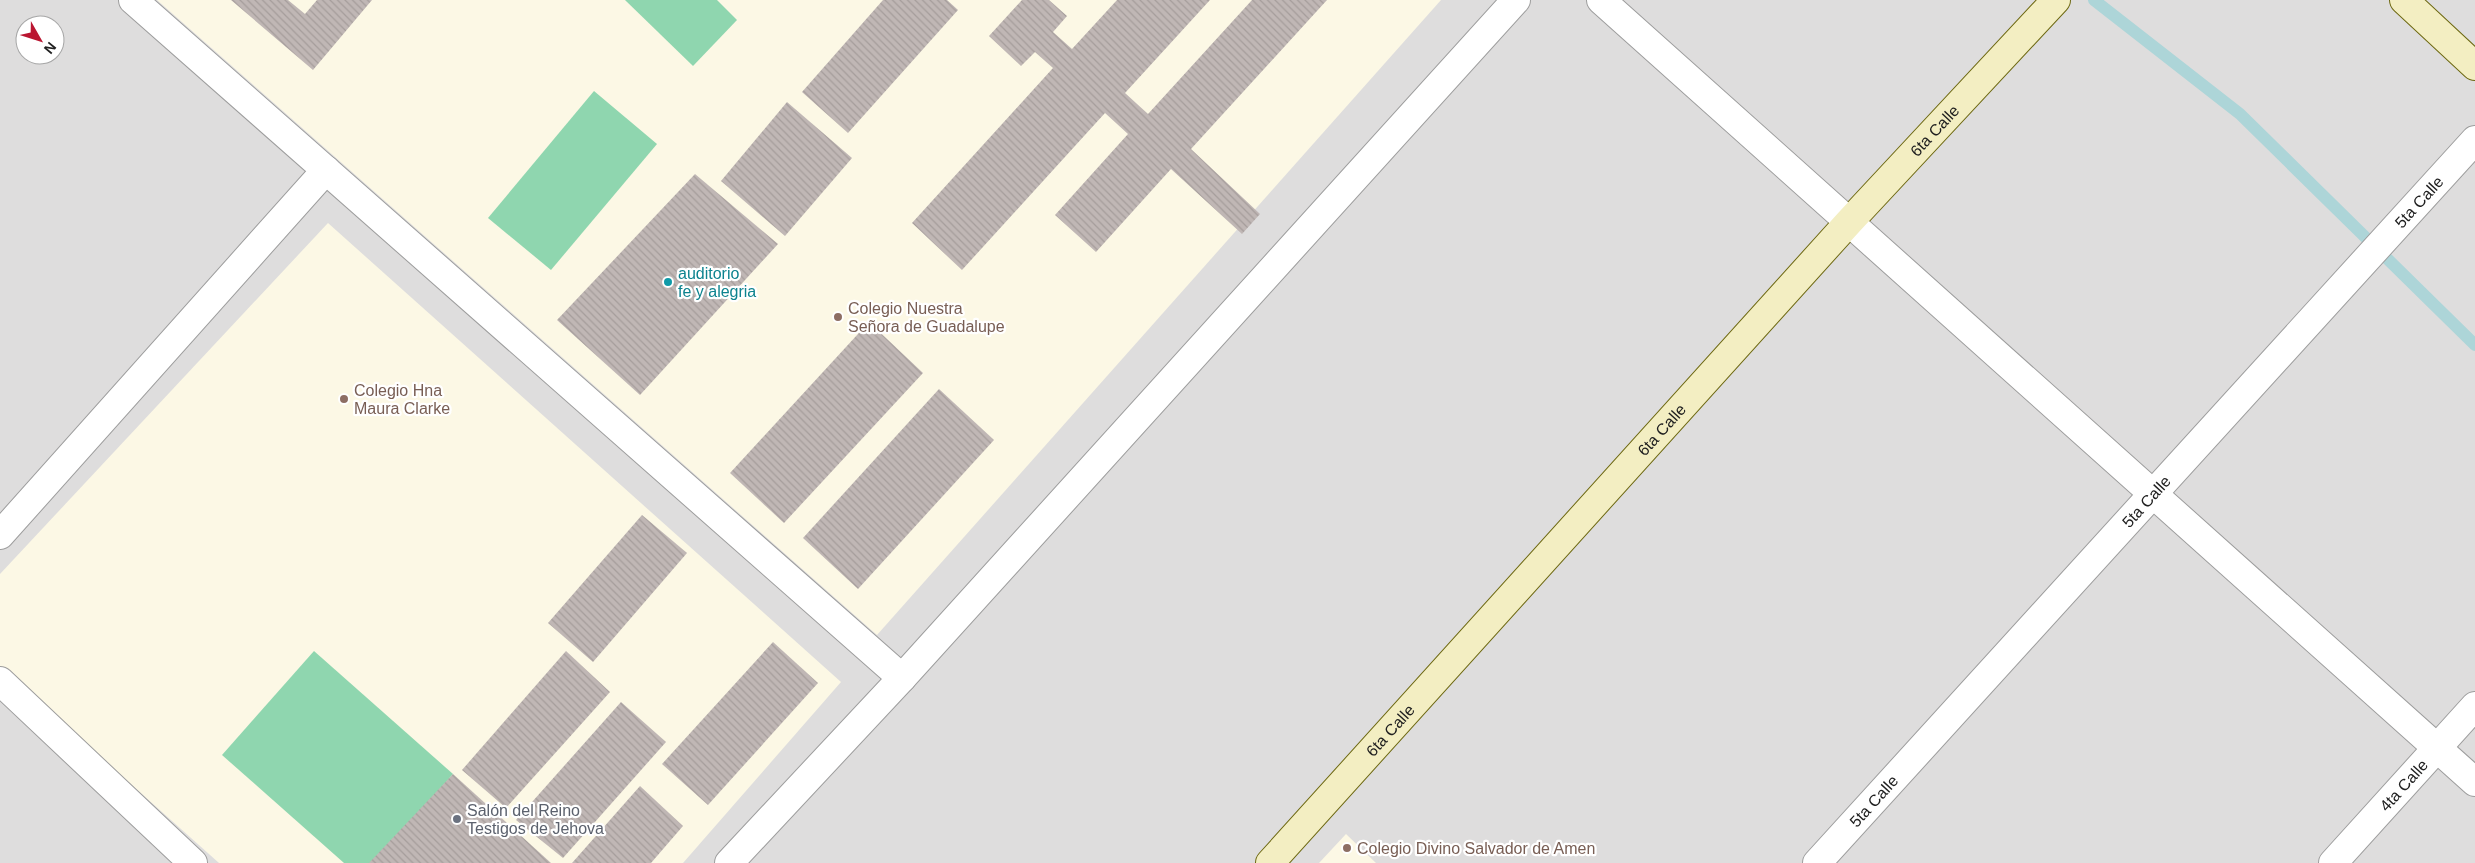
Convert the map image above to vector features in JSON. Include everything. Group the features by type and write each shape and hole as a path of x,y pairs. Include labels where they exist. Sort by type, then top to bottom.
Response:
{"street":[{"path":"133,0 902,678"},
{"path":"729,863 902,678 1516,0"},
{"path":"1601,0 2475,782"},
{"path":"2404,0 2475,66"},
{"name":"6ta Calle","path":"1270,863 1850,222 2056,1"},
{"name":"5ta Calle","path":"1817,863 2475,140"},
{"path":"0,535 326,170"},
{"path":"0,681 193,863"},
{"name":"4ta Calle","path":"2332,863 2475,706"}],"shaded area":[{"path":"0,0 2475,0 2475,863 0,863"},
{"name":"Colegio Nuestra Señora de Guadalupe","path":"157,0 1441,0 877,635"},
{"name":"Colegio Hna Maura Clarke","path":"328,223 841,682 683,863 219,863 0,667 0,574"},
{"name":"Colegio Divino Salvador de Amen","path":"1346,834 1376,863 1319,863"}],"green space":[{"path":"625,0 717,0 737,20 693,66"},
{"path":"594,91 657,144 551,270 488,218"},
{"path":"314,651 453,774 375,863 344,863 222,755"}],"building":[{"path":"231,0 288,0 305,14 317,0 372,0 313,70"},
{"path":"883,0 947,0 958,10 848,133 802,92"},
{"path":"1022,0 1049,0 1067,16 1053,32 1072,49 1117,0 1210,0 1125,93 1148,114 1252,0 1327,0 1191,149 1260,214 1242,234 1171,169 1096,252 1055,215 1128,134 1105,113 962,270 912,223 1053,68 1035,52 1021,66 989,36"},
{"path":"787,102 852,158 785,236 721,181"},
{"name":"auditorio fe y alegria","path":"695,174 778,244 640,395 557,320"},
{"path":"869,322 923,373 784,523 730,473"},
{"path":"939,389 994,440 858,589 803,538"},
{"path":"642,515 687,553 593,662 548,623"},
{"path":"773,642 818,683 708,805 662,764"},
{"path":"566,651 610,692 506,808 462,770"},
{"path":"621,702 666,742 563,858 516,820"},
{"name":"Salón del Reino Testigos de Jehova","path":"453,774 551,863 369,863"},
{"path":"640,786 683,826 651,863 572,863"}],"waterway":[{"path":"2094,0 2240,114 2475,345"}],"place":[{"name":"auditorio fe y alegria","path":"668,282"},
{"name":"Colegio Nuestra Señora de Guadalupe","path":"838,317"},
{"name":"Colegio Hna Maura Clarke","path":"344,399"},
{"name":"Salón del Reino Testigos de Jehova","path":"457,819"},
{"name":"Colegio Divino Salvador de Amen","path":"1347,848"}]}
